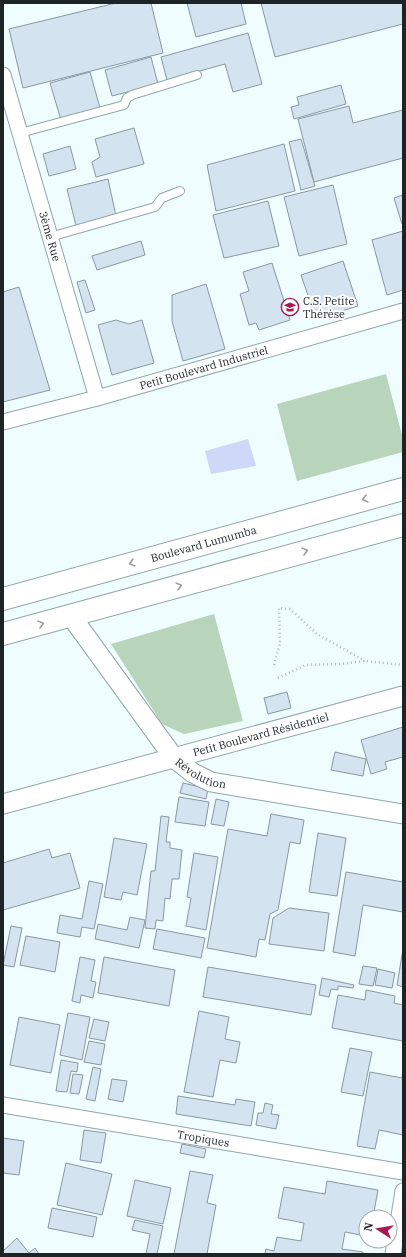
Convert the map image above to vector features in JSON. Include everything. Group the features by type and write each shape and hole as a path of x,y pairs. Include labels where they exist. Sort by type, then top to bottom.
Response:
{"highway":[{"name":"Boulevard Lumumba","path":"3,599 403,489"},
{"path":"3,634 403,525"}],"street":[{"name":"3ème Rue","path":"3,76 96,398"},
{"name":"Petit Boulevard Industriel","path":"3,422 96,398 403,311"},
{"name":"Révolution","path":"71,616 174,758 193,773 210,782 403,814"},
{"name":"Petit Boulevard Résidentiel","path":"3,804 403,696"},
{"name":"Tropiques","path":"3,1105 403,1172"},
{"path":"392,1254 403,1191"}],"lane":[{"path":"20,133 124,105 127,98 132,95 197,75"},
{"path":"50,237 155,206 162,198 180,191"}],"path":[{"path":"274,665 280,643 280,608 290,609 317,634 364,661"},
{"path":"278,678 306,665 341,664 364,661 403,665"}],"green space":[{"path":"386,374 403,439 403,452 297,481 277,404"},
{"path":"214,614 243,721 184,734 162,724 111,644"}],"water":[{"path":"248,439 256,466 211,474 205,451"}],"building":[{"path":"116,3 151,3 163,53 23,88 9,29"},
{"path":"187,3 241,3 246,24 196,37"},
{"path":"261,3 403,3 403,24 275,57"},
{"path":"248,33 262,84 233,92 225,64 167,80 161,57"},
{"path":"151,57 158,84 112,96 105,70"},
{"path":"90,72 100,108 61,120 50,83"},
{"path":"341,85 346,104 294,119 291,107 299,105 297,97"},
{"path":"349,106 353,123 403,110 403,158 314,182 298,119"},
{"path":"134,128 144,164 96,177 92,162 100,157 95,139"},
{"path":"301,139 315,186 301,190 289,142"},
{"path":"284,144 295,191 216,211 207,165"},
{"path":"70,146 76,169 49,176 43,154"},
{"path":"108,179 116,216 76,226 67,189"},
{"path":"333,185 347,244 299,256 284,197"},
{"path":"403,195 403,223 402,224 394,198"},
{"path":"268,201 279,246 224,258 213,215"},
{"path":"403,231 403,290 387,295 372,240"},
{"path":"141,241 145,255 97,270 92,256"},
{"path":"343,261 358,306 316,319 301,275"},
{"path":"272,263 290,320 259,330 256,323 249,325 240,294 249,291 243,272"},
{"path":"85,280 95,310 86,313 77,282"},
{"path":"206,284 225,349 183,361 172,321 172,295"},
{"path":"19,287 50,390 3,402 3,292"},
{"path":"116,320 129,324 142,320 154,363 112,375 98,325"},
{"path":"287,692 291,708 268,714 264,698"},
{"path":"403,727 403,757 385,762 387,769 371,774 361,740"},
{"path":"335,752 366,759 363,776 331,770"},
{"path":"183,783 208,789 206,799 180,793"},
{"path":"179,797 209,802 205,826 175,822"},
{"path":"216,799 229,802 224,826 211,824"},
{"path":"271,814 304,820 300,844 290,842 278,910 270,914 265,940 259,939 256,957 207,948 228,829 267,836"},
{"path":"161,816 169,817 166,842 170,842 170,848 182,850 179,879 172,879 170,899 165,898 163,921 156,920 155,929 145,928 151,871 155,871"},
{"path":"318,833 346,838 337,896 309,892"},
{"path":"114,838 147,844 137,895 123,892 121,900 104,897"},
{"path":"49,849 52,858 70,853 80,888 3,910 3,863"},
{"path":"194,853 218,857 206,930 186,926 191,898 187,897"},
{"path":"346,872 403,882 403,912 363,905 355,956 333,952"},
{"path":"89,881 103,884 94,929 82,927 80,937 57,933 60,915 82,919"},
{"path":"289,908 329,913 324,951 269,944 273,918"},
{"path":"130,917 145,920 139,948 95,939 98,924 127,930"},
{"path":"11,926 22,928 14,967 3,965"},
{"path":"157,929 205,938 201,958 153,949"},
{"path":"26,936 60,942 55,972 20,965"},
{"path":"403,949 403,987 397,985"},
{"path":"80,957 95,960 91,981 96,982 93,998 81,995 80,1003 72,1001"},
{"path":"104,957 175,970 169,1006 98,993"},
{"path":"363,966 377,968 373,986 359,984"},
{"path":"208,967 316,985 311,1015 203,997"},
{"path":"378,969 395,973 392,988 375,985"},
{"path":"322,978 354,985 353,988 338,986 338,990 331,989 329,997 319,995"},
{"path":"366,990 395,996 394,1003 403,1005 403,1041 332,1028 338,995 365,1000"},
{"path":"199,1011 229,1017 225,1039 240,1042 236,1063 220,1060 213,1097 184,1092"},
{"path":"68,1013 90,1017 82,1060 60,1055"},
{"path":"19,1017 60,1025 51,1073 10,1065"},
{"path":"94,1019 109,1022 105,1041 89,1038"},
{"path":"89,1041 105,1044 101,1065 84,1062"},
{"path":"350,1048 372,1052 363,1096 341,1092"},
{"path":"61,1060 78,1063 77,1072 71,1071 67,1092 56,1091"},
{"path":"93,1067 101,1069 95,1101 86,1099"},
{"path":"403,1071 403,1135 379,1130 375,1149 357,1146 370,1072 402,1078"},
{"path":"73,1074 83,1075 79,1094 70,1093"},
{"path":"112,1079 127,1081 123,1102 108,1099"},
{"path":"178,1096 235,1105 236,1099 255,1102 251,1126 176,1114"},
{"path":"265,1103 273,1105 271,1114 279,1115 276,1129 256,1125 258,1113 263,1113"},
{"path":"84,1130 106,1133 101,1163 80,1160"},
{"path":"3,1138 24,1141 19,1175 3,1173"},
{"path":"182,1144 206,1149 204,1158 180,1153"},
{"path":"66,1163 112,1174 102,1215 57,1205"},
{"path":"190,1171 213,1175 207,1203 216,1205 207,1254 174,1254"},
{"path":"135,1180 171,1188 163,1224 127,1216"},
{"path":"327,1181 378,1190 374,1209 358,1209 358,1234 345,1232 342,1249 363,1252 363,1254 265,1254 266,1249 274,1251 277,1237 301,1241 304,1223 278,1218 284,1187 325,1194"},
{"path":"52,1208 97,1217 93,1237 48,1228"},
{"path":"135,1220 163,1226 157,1254 146,1254 150,1234 132,1230"},
{"path":"17,1238 29,1253 35,1248 39,1254 3,1254 3,1251"}],"place":[{"name":"C.S. Petite Thérèse","path":"290,307"}]}
